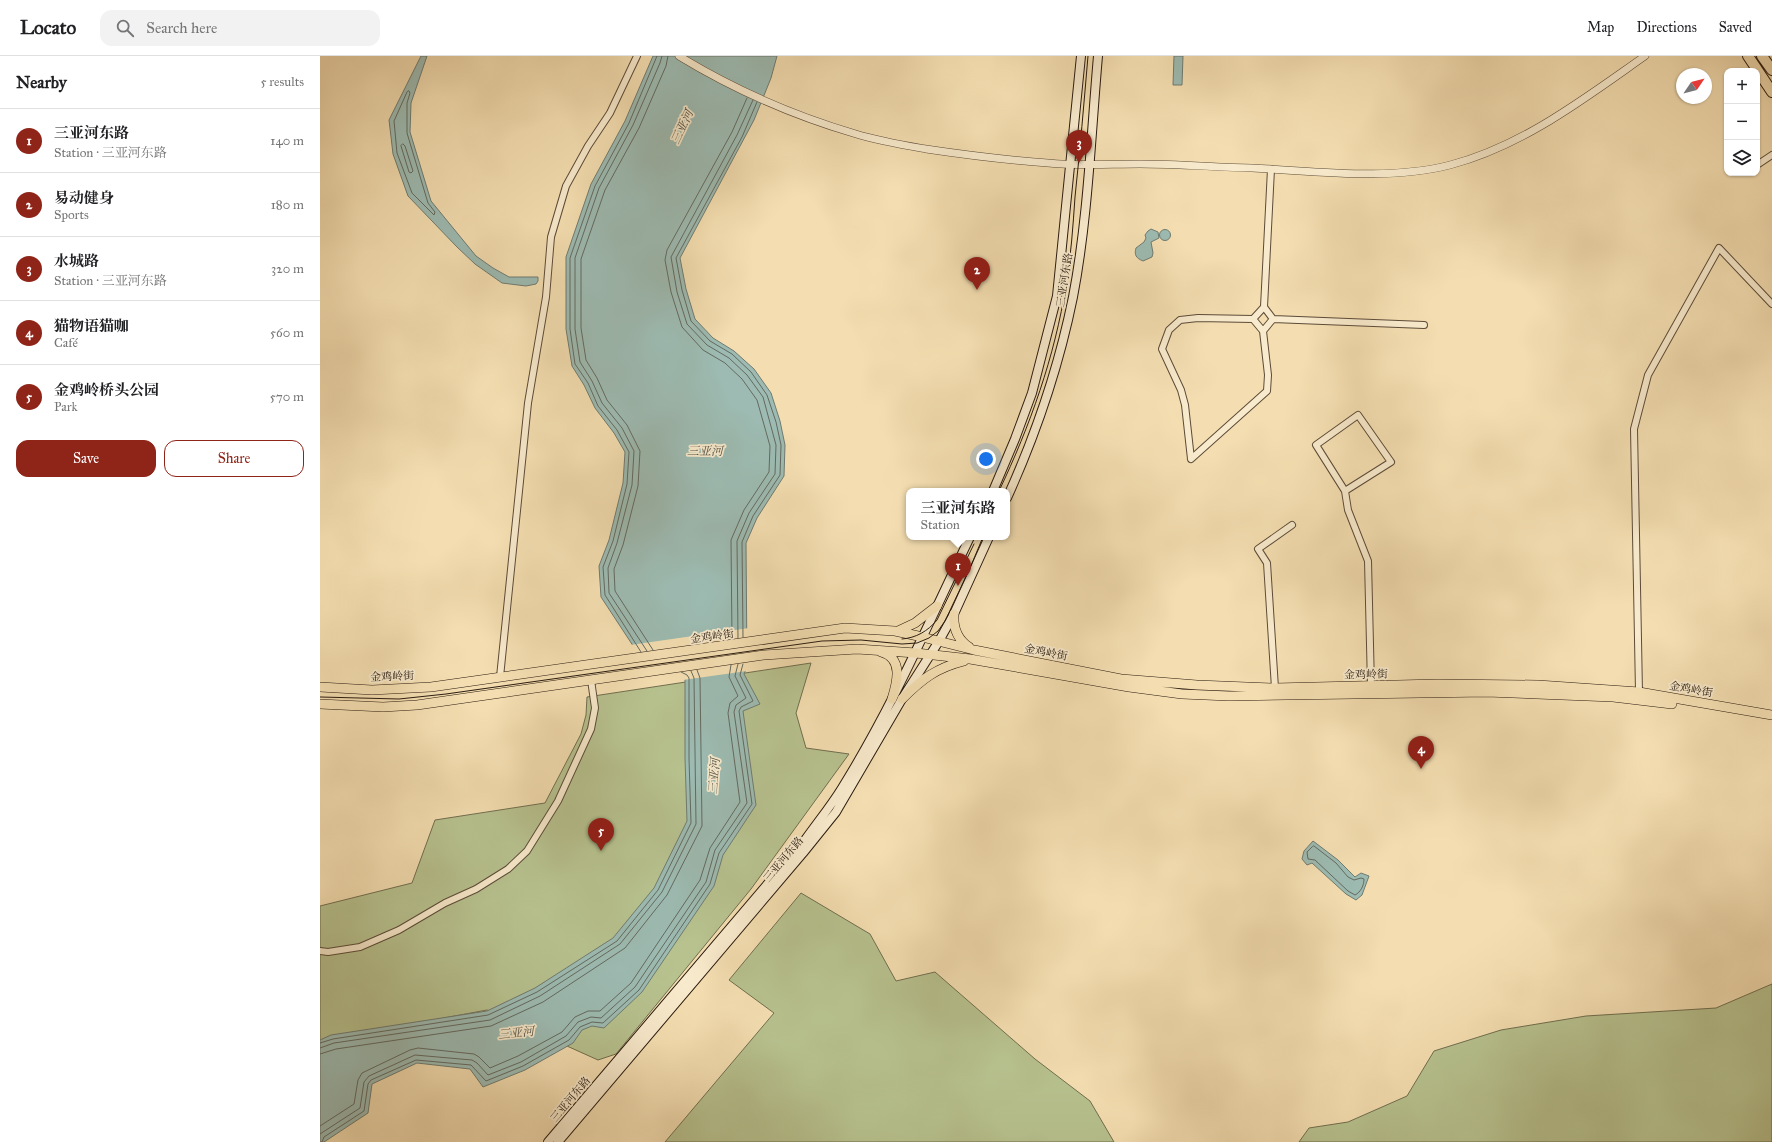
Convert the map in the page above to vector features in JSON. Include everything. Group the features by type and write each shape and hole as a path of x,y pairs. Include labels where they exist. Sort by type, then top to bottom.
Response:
{"highway":[{"path":"1748,56 1772,92"},
{"path":"1762,56 1772,70"}],"main road":[{"name":"三亚河东路","path":"994,488 1027,407 1049,329 1059,283 1081,56"},
{"name":"三亚河东路","path":"1010,490 1041,412 1066,329 1073,296 1089,165 1098,56"},
{"name":"三亚河东路","path":"548,1142 805,840 842,789 892,699 924,637 969,540"},
{"name":"三亚河东路","path":"558,1142 836,812 902,699 939,641 954,614 988,540"},
{"path":"895,632 915,624 937,606"},
{"path":"954,614 957,634 964,644 974,650"},
{"name":"金鸡岭街","path":"320,687 372,690 431,687 845,628 895,632 924,637 974,650 1121,679 1197,685 1275,688 1438,684 1538,685 1639,692 1772,715"},
{"name":"金鸡岭街","path":"320,704 383,707 417,705 764,655 829,650 874,649 916,652 970,659 1129,687 1182,694 1229,696 1486,692 1605,696 1666,703 1772,721"},
{"path":"874,649 886,653 891,658 897,670 898,678 892,699"},
{"path":"902,699 923,679 938,669 970,659"}],"street":[{"path":"500,677 528,403 546,297 550,237 566,186 588,146 610,113 637,56"},
{"path":"679,56 709,75 811,119 858,135 904,145 1003,159 1070,164 1151,164 1351,173 1423,170 1451,165 1487,152 1527,134 1567,110 1645,56"},
{"path":"1760,163 1772,154"},
{"path":"1253,319 1263,331 1268,375 1267,391 1190,459 1185,405 1182,390 1162,348 1169,330 1180,320 1198,318 1253,319 1264,307 1271,169"},
{"path":"1639,692 1634,429 1648,375 1719,248 1725,256 1771,300"},
{"path":"1264,307 1273,319"},
{"path":"1273,319 1424,325"},
{"path":"1263,331 1273,319"},
{"path":"1346,491 1390,462 1358,415 1316,445 1346,491 1348,510 1368,561 1371,686"},
{"path":"1275,688 1268,563 1258,549 1292,525"},
{"path":"320,951 328,952 360,947 399,930 445,903 476,889 508,869 527,851 555,807 592,729 595,708 591,680"}],"green space":[{"path":"811,663 796,713 806,748 849,754 751,889 616,1054 598,1060 487,1010 320,1041 320,906 412,883 435,820 545,803 581,734 586,715 587,697"},
{"path":"801,893 870,934 896,981 935,972 1035,1059 1090,1101 1114,1142 665,1142 774,1013 729,980"},
{"path":"1772,984 1772,1142 1299,1142 1309,1128 1348,1122 1407,1096 1434,1051 1501,1030 1586,1016 1716,1008"}],"water":[{"path":"421,56 427,56 411,103 410,132 431,201 476,256 509,277 538,277 536,284 526,286 502,283 475,264 408,196 393,154 389,120"},
{"name":"三亚河","path":"653,56 777,56 771,78 754,120 680,258 686,289 695,319 713,338 734,351 754,369 771,393 780,421 785,445 784,476 757,518 746,543 747,667 744,674 760,704 743,711 756,805 723,855 714,886 642,992 604,1028 592,1026 582,1030 573,1043 525,1070 483,1087 470,1069 417,1063 372,1084 368,1113 324,1142 320,1142 320,1040 331,1035 487,1011 535,988 613,938 654,888 687,821 685,678 645,664 601,597 599,566 609,540 623,483 625,452 614,433 595,408 584,385 572,366 566,329 566,257 591,184 625,121"},
{"path":"1174,56 1183,56 1182,85 1173,85"},
{"path":"1151,229 1158,232 1159,238 1151,242 1153,253 1152,257 1143,261 1136,256 1136,248 1144,242 1146,238 1145,235"},
{"path":"1165,229 1169,231 1171,235 1169,239 1165,241 1161,239 1159,235 1161,231"},
{"path":"1313,841 1338,860 1355,877 1361,873 1369,876 1362,895 1356,900 1346,894 1312,863 1307,865 1302,859 1304,851"}],"pier":[{"path":"749,628 749,667 747,671 683,680 643,666 630,645"}],"tram line":[{"path":"1000,488 1021,441 1040,390 1061,312 1071,252 1088,56"},
{"path":"320,697 399,699 446,694 822,641 861,640 902,644 917,643 929,638 938,631 945,621 982,540"},
{"path":"902,639 921,633 937,620 974,544"}],"place":[{"name":"水城路","path":"1079,163"},
{"name":"易动健身","path":"977,290"},
{"name":"三亚河东路","path":"958,586"},
{"name":"猫物语猫咖","path":"1421,769"},
{"name":"金鸡岭桥头公园","path":"601,851"}]}
